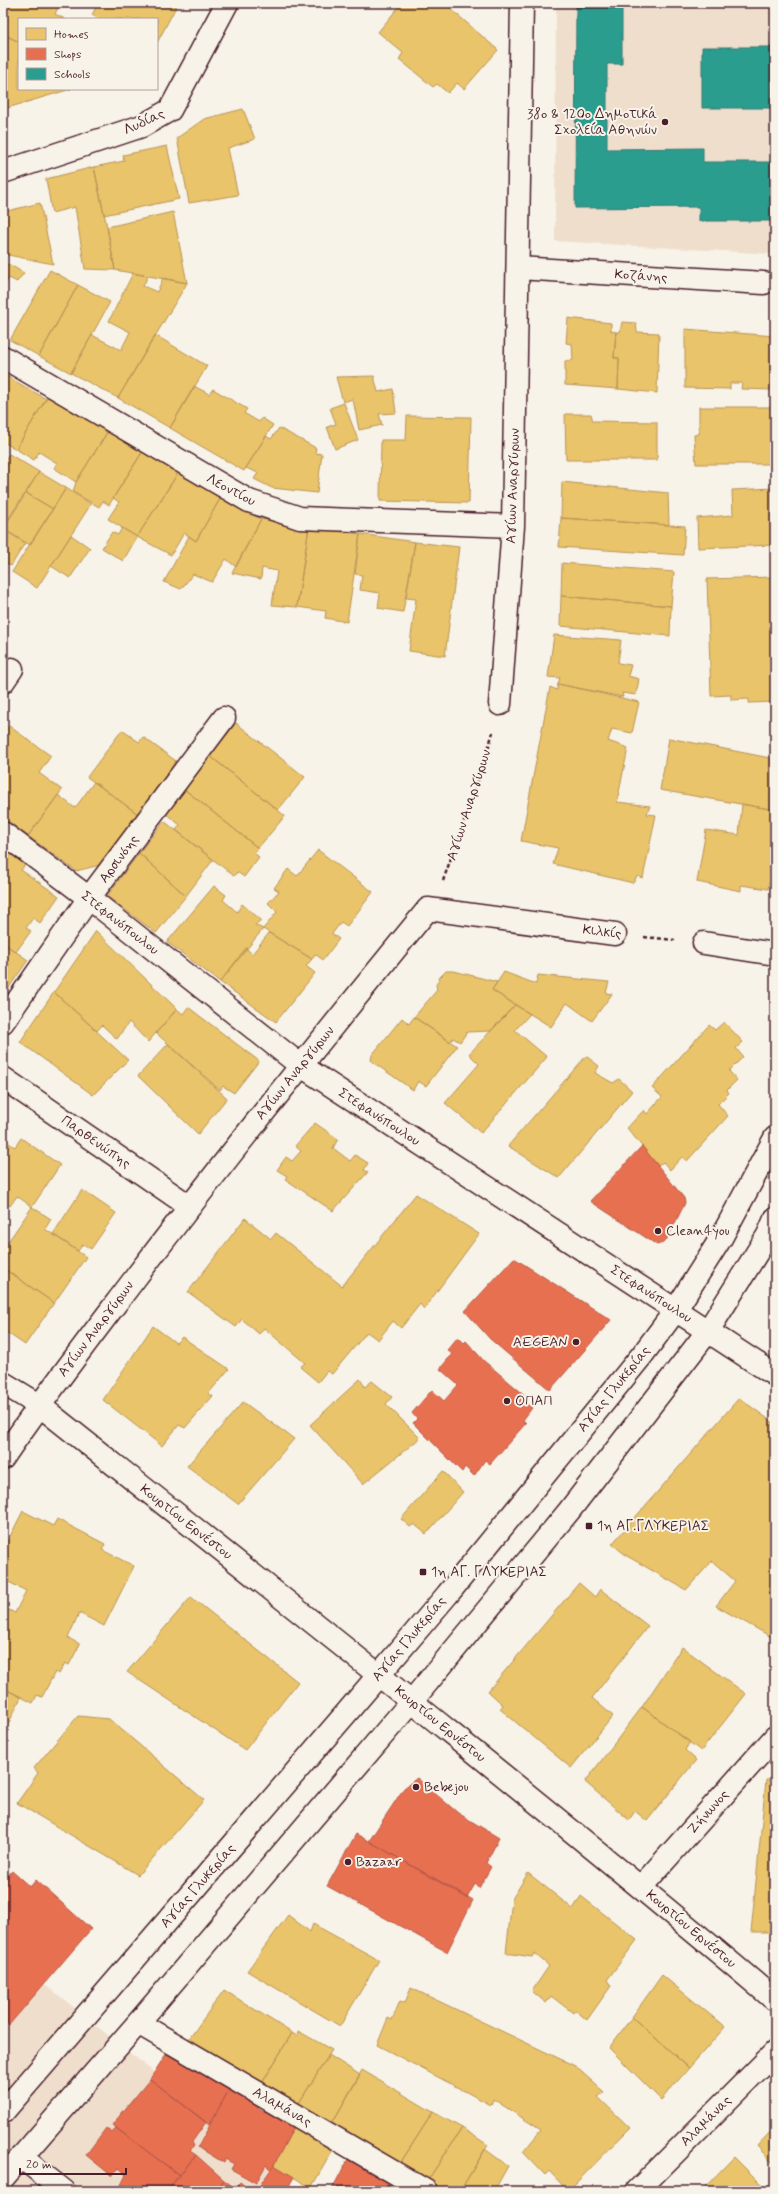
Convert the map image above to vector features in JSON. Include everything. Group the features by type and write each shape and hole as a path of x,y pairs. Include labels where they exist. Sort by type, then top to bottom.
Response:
{"street":[{"name":"Λυδίας","path":"3,172 142,126 170,110 227,3"},
{"name":"Αγίων Αναργύρων","path":"500,704 513,526 522,3"},
{"name":"Κοζάνης","path":"518,268 764,284"},
{"name":"Λεοντίου","path":"3,357 249,501 300,518 513,526"},
{"name":"Αρσινόης","path":"3,1022 90,898 224,718"},
{"name":"Στεφανόπουλου","path":"3,833 90,898 300,1065 775,1375"},
{"name":"Αγίων Αναργύρων","path":"3,1458 39,1405 189,1206 300,1065 428,909"},
{"name":"Κιλκίς","path":"428,909 616,934"},
{"path":"704,943 775,954"},
{"name":"Παρθενώπης","path":"3,1078 189,1206"},
{"name":"Αγίας Γλυκερίας","path":"3,2112 447,1595 643,1354 675,1311 721,1238 775,1138"},
{"path":"3,2178 138,2023 412,1701 569,1511 708,1331 768,1235 775,1219"},
{"name":"Κουρτίου Ερνέστου","path":"3,1383 39,1405 412,1701 641,1887 775,2000"},
{"name":"Ζήνωνος","path":"641,1887 775,1737"},
{"name":"Αλαμάνας","path":"138,2023 426,2191"},
{"name":"Αλαμάνας","path":"637,2191 775,2052"},
{"path":"21,2157 64,2191"}],"path":[{"name":"Αγίων Αναργύρων","path":"428,909 446,874 483,766 500,704"},
{"name":"Κιλκίς","path":"616,934 704,943"}],"shaded area":[{"name":"38ο & 120ο Δημοτικά Σχολεία Αθηνών","path":"556,3 775,3 775,254 555,241"},
{"path":"3,1950 300,2191 3,2191"}],"building: Homes":[{"path":"3,3 60,3 55,14 63,18 18,18 18,42 3,34"},
{"path":"98,3 178,3 158,41 158,18 97,18 92,15"},
{"path":"402,3 444,3 498,50 464,89 457,83 448,93 437,84 433,87 399,59 403,53 378,32"},
{"path":"3,34 18,42 18,90 68,90 7,108 6,101 3,102"},
{"path":"243,109 255,139 228,148 238,195 189,203 177,138 204,119"},
{"path":"167,146 179,199 104,215 94,167 124,161 123,155"},
{"path":"94,167 115,270 85,269 75,207 52,213 46,179"},
{"path":"40,203 53,264 3,254 3,212"},
{"path":"173,212 187,283 115,270 107,227"},
{"path":"8,264 24,273 17,282 9,278 3,288 3,269"},
{"path":"50,270 78,285 39,356 10,340"},
{"path":"133,273 148,276 143,286 157,292 163,278 187,283 118,398 71,373 92,335 121,350 130,332 109,321"},
{"path":"78,285 110,302 71,373 39,356"},
{"path":"568,318 611,323 611,331 616,332 614,358 619,358 618,389 565,385 565,361 573,360 572,344 566,343"},
{"path":"622,322 636,323 637,332 659,333 657,393 618,389 619,358 614,358 616,332 620,332"},
{"path":"685,329 775,336 775,396 773,396 772,390 741,389 742,383 730,383 730,389 685,388"},
{"path":"155,335 207,366 170,428 118,398"},
{"path":"3,374 46,399 16,449 3,442"},
{"path":"374,376 378,392 393,389 396,413 379,414 382,425 359,430 353,399 343,402 336,377"},
{"path":"194,386 209,394 213,389 247,409 244,413 259,422 262,418 273,425 244,471 170,428"},
{"path":"49,394 108,431 76,482 54,468 57,463 39,452 34,460 16,449"},
{"path":"344,403 358,440 335,449 327,427 336,424 330,408"},
{"path":"699,407 775,407 775,464 696,464 694,435 699,434"},
{"path":"565,414 591,414 593,421 657,422 657,460 566,460"},
{"path":"407,416 471,417 469,503 380,501 381,440 406,440"},
{"path":"279,428 316,448 315,453 322,454 317,493 272,488 254,479 258,473 246,468 266,436 271,439"},
{"path":"108,431 143,451 109,505 103,501 99,507 73,492 76,482"},
{"path":"143,451 178,473 137,537 108,519 119,502 113,498"},
{"path":"9,454 39,472 9,518 3,514 3,462"},
{"path":"39,472 66,488 53,509 26,493"},
{"path":"178,473 221,497 196,541 184,533 171,555 137,537"},
{"path":"562,482 668,493 669,525 561,518"},
{"path":"66,488 91,504 37,588 12,572"},
{"path":"775,488 775,545 698,548 697,518 733,515 732,490"},
{"path":"26,493 53,509 30,545 3,529"},
{"path":"221,497 261,519 236,567 226,559 212,582 193,574 181,589 164,582 189,536 196,541"},
{"path":"3,514 9,518 3,528"},
{"path":"561,518 685,526 683,555 559,547"},
{"path":"261,519 309,527 297,607 272,605 277,571 262,568 261,579 232,573"},
{"path":"309,527 360,534 347,622 325,618 326,611 297,607"},
{"path":"122,528 137,537 123,561 102,548 112,532 118,535"},
{"path":"3,529 25,543 11,566 3,561"},
{"path":"360,534 415,542 403,612 378,608 380,593 360,590 362,575 355,574"},
{"path":"71,535 90,548 70,578 51,566"},
{"path":"415,542 459,547 445,656 409,651 416,599 406,598"},
{"path":"562,563 674,572 671,606 561,596"},
{"path":"775,577 775,702 749,703 749,699 731,700 731,695 711,696 707,579"},
{"path":"561,596 671,606 670,636 560,626"},
{"path":"554,635 621,640 618,663 631,665 628,676 639,679 636,695 622,693 623,697 558,684 560,678 548,677"},
{"path":"558,684 639,702 632,733 612,729 608,741 628,748 617,802 650,806 647,814 656,815 643,878 637,876 633,883 553,864 558,848 521,841 550,687 557,690"},
{"path":"236,723 305,777 278,810 210,756"},
{"path":"9,726 51,756 39,773 62,790 28,836 3,817 3,734"},
{"path":"122,730 139,742 143,737 176,761 138,814 87,777"},
{"path":"669,738 775,759 775,810 660,790"},
{"path":"210,756 285,816 258,848 184,789"},
{"path":"94,782 138,814 100,865 76,871 28,836 58,795 75,808"},
{"path":"184,789 258,848 254,853 259,857 244,877 237,872 234,876 176,830 180,825 165,813"},
{"path":"742,804 775,810 775,851 768,889 741,885 741,891 697,882 706,830 739,835"},
{"path":"164,821 213,860 186,896 139,853"},
{"path":"6,848 27,862 21,870 59,896 40,923 33,918 26,928 31,931 16,952 3,943 3,852"},
{"path":"318,850 373,892 347,926 341,922 332,934 339,939 323,960 315,954 312,959 263,929 277,912 268,903 279,891 274,888 288,869 297,876"},
{"path":"139,853 186,896 156,933 107,896"},
{"path":"214,886 226,895 223,900 237,912 242,904 261,920 255,925 263,929 220,982 167,942"},
{"path":"96,931 177,1009 148,1042 129,1022 117,1039 102,1025 97,1031 54,992"},
{"path":"269,933 312,959 306,966 315,973 276,1022 220,982 246,948 252,954"},
{"path":"3,943 28,960 3,996"},
{"path":"446,971 454,971 497,982 492,990 515,1005 491,1031 467,1032 460,1042 453,1038 450,1042 414,1017 437,990 436,985 440,977"},
{"path":"504,972 536,984 538,975 609,982 606,993 612,994 592,1021 567,1003 551,1027 492,990"},
{"path":"54,992 128,1060 93,1095 20,1042"},
{"path":"515,1005 530,1014 515,1030 547,1057 481,1133 445,1103 479,1064 469,1054"},
{"path":"188,1007 259,1061 234,1093 223,1086 220,1090 156,1033 177,1009 183,1014"},
{"path":"414,1017 457,1046 426,1086 418,1081 413,1090 371,1061 372,1055 402,1018 409,1024"},
{"path":"724,1022 743,1042 736,1048 743,1057 729,1071 737,1080 727,1090 729,1093 718,1104 728,1116 687,1161 682,1157 670,1170 663,1162 658,1166 627,1128 644,1110 647,1114 662,1097 652,1088 709,1025 715,1030"},
{"path":"168,1044 227,1098 198,1134 138,1076"},
{"path":"586,1056 599,1066 595,1073 613,1083 619,1079 632,1091 559,1178 508,1146"},
{"path":"315,1123 338,1139 333,1148 350,1161 355,1155 368,1163 364,1170 368,1172 333,1211 285,1179 287,1176 277,1170 286,1157 292,1161 301,1151 295,1146"},
{"path":"21,1138 60,1165 32,1207 17,1196 10,1206 3,1201 3,1142 4,1140 15,1147"},
{"path":"82,1190 116,1213 91,1249 83,1244 78,1251 53,1234"},
{"path":"416,1194 479,1234 424,1309 420,1304 401,1328 393,1321 378,1340 367,1332 332,1374 327,1371 318,1382 300,1367 305,1363 264,1328 259,1334 242,1319 236,1327 188,1292 245,1218 271,1239 276,1233 342,1286"},
{"path":"32,1207 51,1219 45,1229 86,1257 54,1303 3,1268 3,1249"},
{"path":"3,1268 54,1303 25,1345 3,1330"},
{"path":"153,1326 176,1343 182,1337 229,1369 208,1394 213,1396 185,1428 179,1425 162,1446 103,1400"},
{"path":"360,1379 365,1387 372,1381 392,1397 386,1404 420,1438 363,1484 310,1425"},
{"path":"739,1398 775,1424 775,1486 771,1491 775,1495 775,1639 716,1606 735,1581 712,1561 686,1590 627,1556 612,1544"},
{"path":"243,1402 294,1439 238,1504 187,1466"},
{"path":"443,1471 463,1492 426,1534 414,1524 410,1527 401,1519"},
{"path":"23,1511 53,1526 57,1519 105,1544 102,1550 134,1566 104,1626 79,1613 68,1638 80,1644 69,1665 65,1663 59,1674 55,1672 42,1697 37,1695 33,1703 3,1688 3,1607 15,1613 26,1591 3,1579 3,1550"},
{"path":"579,1583 595,1597 600,1589 648,1626 592,1698 613,1716 571,1768 500,1709 503,1705 488,1691"},
{"path":"191,1597 298,1682 245,1750 127,1672"},
{"path":"682,1647 746,1694 701,1751 642,1707"},
{"path":"3,1688 21,1697 7,1727 3,1725"},
{"path":"642,1707 690,1742 685,1750 696,1760 647,1821 635,1811 629,1820 585,1782"},
{"path":"78,1716 109,1719 204,1800 138,1875 17,1803 38,1773 34,1768"},
{"path":"766,1780 775,1780 775,1932 751,1932"},
{"path":"528,1873 573,1909 581,1896 637,1940 607,1980 611,1986 587,2020 575,2010 573,2013 551,1996 546,2003 532,1991 549,1966 534,1953 532,1957 506,1953 512,1899"},
{"path":"288,1915 310,1932 313,1924 379,1960 340,2026 247,1971"},
{"path":"662,1975 725,2027 689,2068 632,2017"},
{"path":"411,1988 575,2066 604,2092 598,2097 630,2128 568,2191 549,2171 545,2175 523,2152 541,2130 493,2099 491,2105 377,2045 388,2018 392,2020 400,2001 405,2003"},
{"path":"224,1990 292,2033 261,2085 186,2043"},
{"path":"632,2017 689,2068 661,2100 609,2048"},
{"path":"298,2031 332,2050 297,2106 261,2085 292,2033 297,2036"},
{"path":"329,2055 360,2075 331,2125 297,2106"},
{"path":"362,2070 433,2112 399,2165 331,2125"},
{"path":"433,2112 462,2128 428,2180 399,2165"},
{"path":"296,2123 335,2146 311,2188 274,2165"},
{"path":"775,2127 775,2166 757,2146"},
{"path":"462,2128 488,2145 460,2191 445,2191 428,2180"},
{"path":"485,2149 508,2166 494,2191 460,2191"},
{"path":"734,2157 768,2191 701,2191"}],"building: Shops":[{"path":"642,1146 684,1198 685,1203 667,1239 663,1243 657,1245 590,1201"},
{"path":"514,1258 611,1320 550,1390 490,1339 465,1311"},
{"path":"458,1337 464,1343 466,1341 484,1361 527,1397 523,1401 532,1408 523,1420 526,1423 490,1464 485,1460 474,1476 465,1467 462,1472 413,1423 417,1419 412,1413 432,1390 444,1401 458,1385 440,1369 452,1354 447,1350"},
{"path":"417,1778 458,1813 499,1838 486,1863 491,1867 479,1888 475,1884 467,1898 369,1841 404,1788"},
{"path":"356,1834 473,1900 447,1952 327,1886"},
{"path":"12,1871 30,1887 36,1880 91,1929 9,2025 3,2020 3,1881"},
{"path":"166,2054 230,2088 209,2125 150,2079"},
{"path":"150,2079 206,2122 192,2142 194,2146 190,2151 196,2155 179,2175 112,2125"},
{"path":"230,2088 259,2104 258,2109 264,2112 268,2106 296,2123 271,2170 266,2165 256,2183 231,2169 234,2164 225,2159 224,2163 198,2147"},
{"path":"106,2128 112,2133 116,2128 179,2175 167,2191 130,2191 121,2185 126,2175 118,2168 112,2176 86,2155"},
{"path":"196,2155 224,2180 215,2191 167,2191"},
{"path":"349,2157 401,2188 400,2191 331,2191"},
{"path":"274,2165 294,2177 286,2191 256,2191"},
{"path":"224,2180 235,2188 240,2182 251,2191 215,2191"}],"building: Schools":[{"path":"576,3 622,3 622,64 607,64 607,149 703,148 703,162 775,162 775,221 699,221 699,207 575,208"},
{"path":"702,47 775,47 775,108 702,108"}],"place":[{"name":"38ο & 120ο Δημοτικά Σχολεία Αθηνών","path":"665,122"},
{"name":"Clean4you","path":"658,1231"},
{"name":"AEGEAN","path":"576,1342"},
{"name":"ΟΠΑΠ","path":"507,1401"},
{"name":"1η ΑΓ.ΓΛΥΚΕΡΙΑΣ","path":"589,1526"},
{"name":"1η ΑΓ. ΓΛΥΚΕΡΙΑΣ","path":"423,1572"},
{"name":"Bebejou","path":"416,1787"},
{"name":"Bazaar","path":"348,1862"}]}
